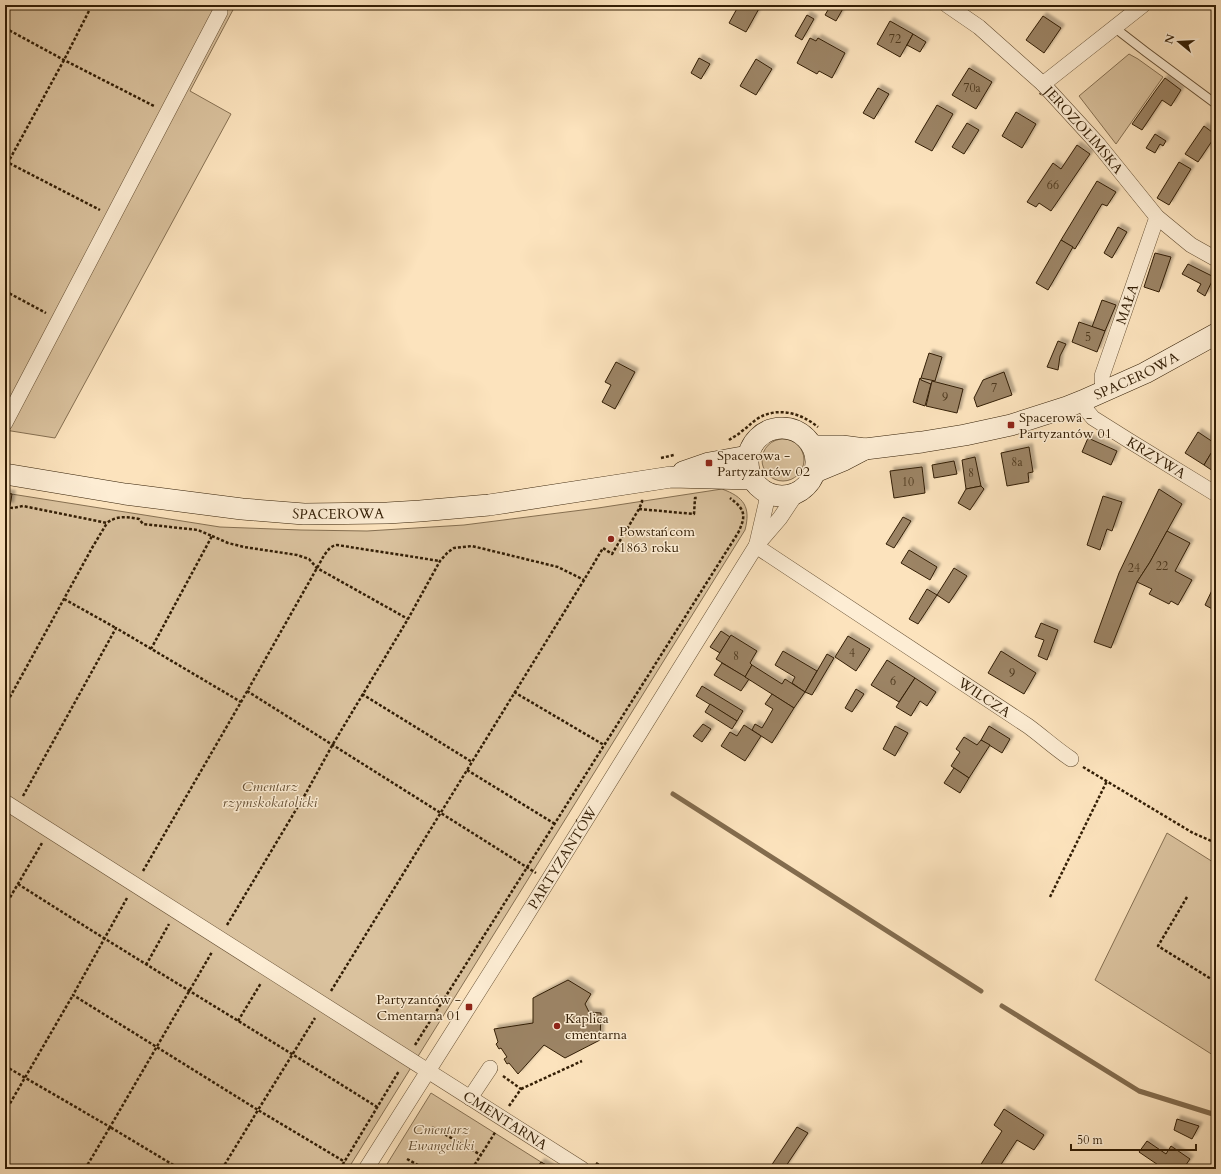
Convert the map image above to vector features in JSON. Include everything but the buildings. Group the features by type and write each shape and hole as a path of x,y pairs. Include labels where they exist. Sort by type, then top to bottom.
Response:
{"street":[{"name":"JEROZOLIMSKA","path":"947,5 979,27 1043,84 1098,144 1157,217 1191,245 1216,259"},
{"path":"1043,84 1143,5"},
{"path":"5,423 220,12"},
{"name":"MAŁA","path":"1102,392 1102,374 1157,217"},
{"name":"SPACEROWA","path":"816,437 842,446 865,449 965,435 1012,425 1067,407 1145,373 1216,334"},
{"name":"KRZYWA","path":"1082,401 1093,418 1216,494"},
{"path":"777,428 788,428 798,431 806,437 816,437 815,472 811,481 796,494 789,496 774,496 767,493 752,479 748,464 748,456 751,446 766,431 777,428"},
{"name":"SPACEROWA","path":"815,472 844,460 865,449"},
{"name":"SPACEROWA","path":"671,477 709,463 748,456"},
{"name":"SPACEROWA","path":"5,474 125,494 242,509 304,514 394,513 481,506 671,477 752,479"},
{"name":"PARTYZANTÓW","path":"756,546 766,504 767,493"},
{"name":"PARTYZANTÓW","path":"366,1169 756,546 780,518 796,494"},
{"name":"WILCZA","path":"756,546 1028,726 1071,759"},
{"name":"CMENTARNA","path":"10,806 582,1169"},
{"path":"470,1098 494,1070"}],"lane":[{"path":"1114,28 1216,104"}],"path":[{"path":"5,168 6,162 64,60 92,5"},
{"path":"5,28 167,113"},
{"path":"6,162 113,216"},
{"path":"5,291 59,320"},
{"path":"727,441 739,434 758,418 778,412 798,415 812,422 816,437"},
{"path":"659,459 680,453"},
{"path":"340,1169 407,1058 738,533 744,522 744,515 736,502 725,496"},
{"path":"639,509 694,514 695,498 703,497"},
{"path":"222,1169 603,548 612,554 642,502"},
{"path":"5,508 23,506 107,523"},
{"path":"5,706 92,548 107,523 112,518 126,517 139,519 143,524 198,530 228,543 297,555 309,559 317,568 408,619"},
{"path":"151,649 212,536"},
{"path":"5,1112 329,549 333,546 337,546 440,561"},
{"path":"85,1169 306,793 362,694 408,619 440,561 454,548 472,546 558,567 584,580"},
{"path":"64,599 241,702"},
{"path":"10,806 116,628"},
{"path":"247,691 528,867"},
{"path":"514,692 604,745"},
{"path":"362,694 472,762"},
{"path":"1071,759 1193,833 1216,844"},
{"path":"467,770 555,824"},
{"path":"1050,897 1107,781"},
{"path":"5,906 50,831"},
{"path":"18,884 104,939 238,1020 377,1107"},
{"path":"1187,897 1158,946 1216,982"},
{"path":"146,965 176,911"},
{"path":"238,1020 269,970"},
{"path":"73,995 258,1110 345,1162"},
{"path":"508,1108 521,1089 582,1061"},
{"path":"5,1066 180,1169"},
{"path":"494,1070 521,1089"},
{"path":"432,1127 481,1155"},
{"path":"472,1169 497,1129"},
{"path":"407,1159 425,1169"}],"green space":[{"path":"5,5 229,5 234,8 190,91 231,114 55,438 5,430"},
{"path":"1129,54 1163,77 1116,144 1079,96"},
{"path":"779,439 787,439 795,442 801,448 804,460 801,472 795,478 787,481 779,481 771,478 765,472 762,464 762,456 765,448 771,442"},
{"name":"Cmentarz rzymskokatolicki","path":"722,489 741,499 744,504 747,515 745,530 348,1169 5,1169 5,493 220,527 367,531 464,525 598,508"},
{"path":"1167,833 1213,862 1216,850 1216,1057 1095,980"},
{"name":"Cmentarz Ewangelicki","path":"431,1093 541,1162 553,1169 384,1169"}],"waterway":[{"path":"673,794 981,991"},
{"path":"1002,1006 1139,1091 1216,1115"}],"place":[{"name":"Spacerowa - Partyzantów 01","path":"1011,425"},
{"name":"Spacerowa - Partyzantów 02","path":"709,463"},
{"name":"Powstańcom 1863 roku","path":"611,539"},
{"name":"Partyzantów - Cmentarna 01","path":"469,1007"},
{"name":"Kaplica cmentarna","path":"557,1026"}]}
